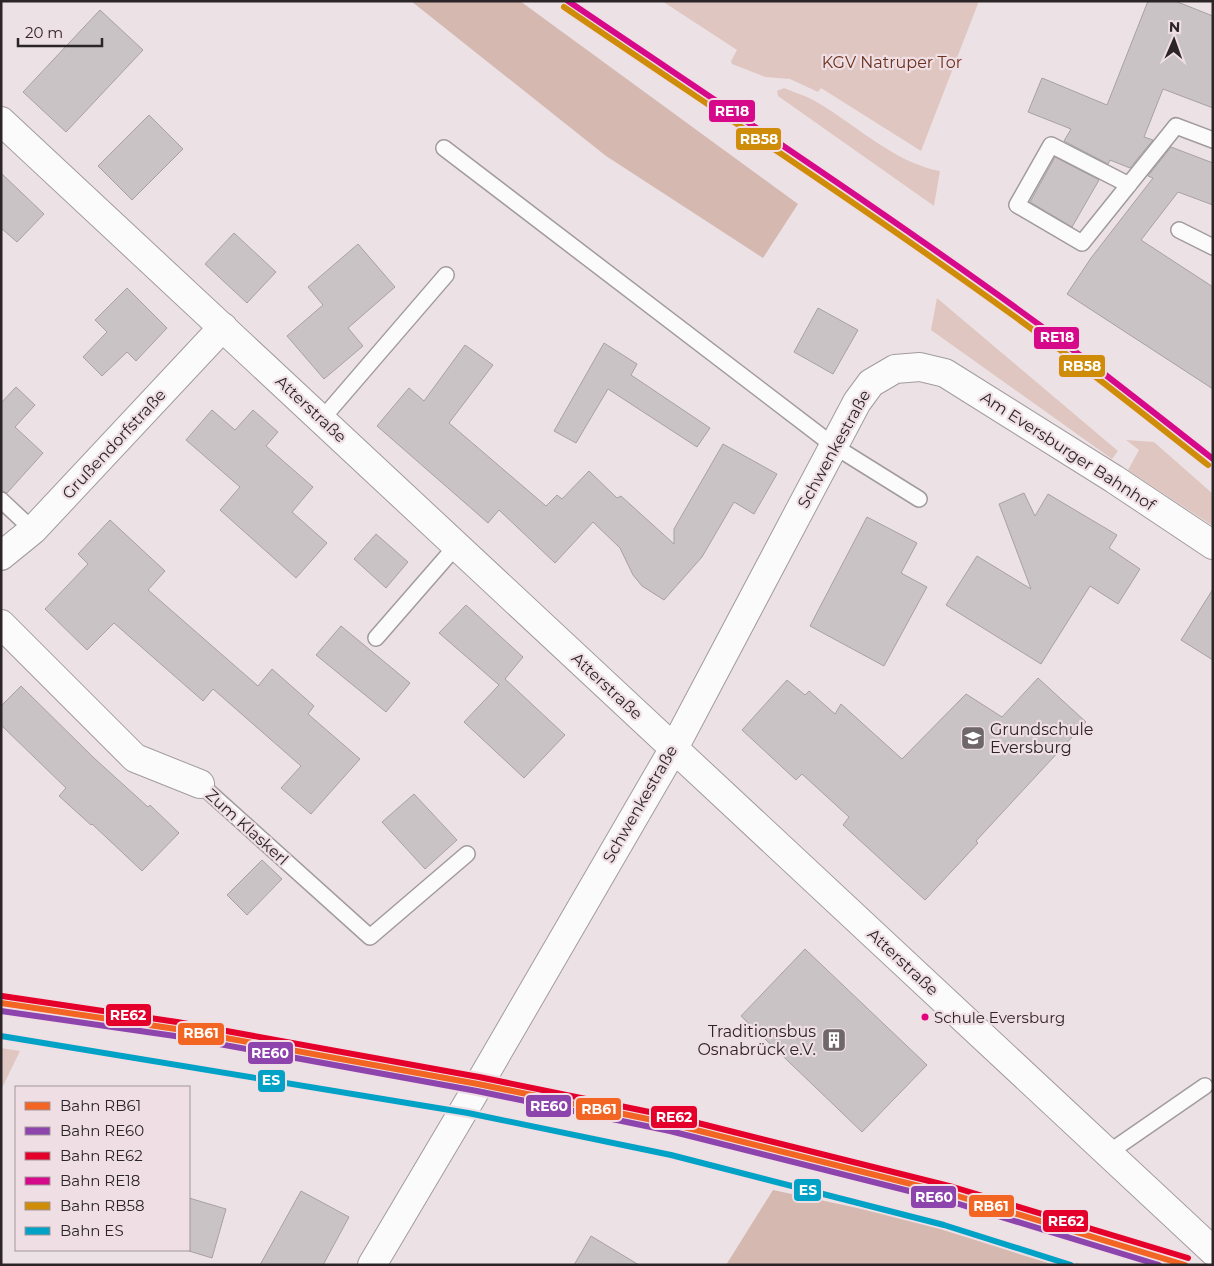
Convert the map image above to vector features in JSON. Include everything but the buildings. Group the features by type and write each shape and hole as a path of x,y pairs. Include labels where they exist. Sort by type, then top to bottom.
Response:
{"street":[{"name":"Atterstraße","path":"1,121 1213,1251"},
{"name":"Grußendorfstraße","path":"1,556 33,530 223,327"},
{"name":"Schwenkestraße","path":"372,1265 674,748 857,402 871,382 895,369 920,366"},
{"name":"Am Eversburger Bahnhof","path":"920,366 945,372 1114,479 1213,545"},
{"name":"Zum Klaskerl","path":"1,624 135,758 200,784"}],"lane":[{"path":"1129,185 1051,144 1017,206 1082,243 1129,185 1176,126 1213,140"},
{"path":"444,148 834,446 919,499"},
{"path":"1179,230 1213,247"},
{"path":"322,419 446,275"},
{"path":"1,500 33,530"},
{"path":"376,638 456,545"},
{"name":"Zum Klaskerl","path":"200,784 370,937 467,854"},
{"path":"1108,1153 1205,1086"}],"green space":[{"name":"KGV Natruper Tor","path":"662,1 979,1 921,151 821,88 818,92 790,79 765,77 732,64 731,61 737,50"},
{"path":"784,88 813,100 906,160 940,171 934,206 778,96 777,91"},
{"path":"937,298 1118,451 1112,459 931,330"},
{"path":"1126,440 1154,442 1213,494 1213,526 1128,470 1139,450"},
{"path":"1,1048 20,1051 1,1090"}],"shaded area":[{"path":"411,1 520,1 798,204 763,258 606,156"},
{"path":"773,1190 952,1228 1084,1265 726,1265"}],"rail line":[{"name":"RE18","path":"568,1 936,251 1076,352 1213,459"},
{"name":"RB58","path":"564,7 931,257 1091,373 1208,465"},
{"name":"RE62","path":"2,996 177,1022 479,1077 674,1117 953,1187 1188,1258"},
{"name":"RB61","path":"1,1003 176,1029 478,1084 672,1124 951,1194 1185,1265"},
{"name":"RE60","path":"1,1011 175,1036 477,1091 670,1131 949,1201 1159,1265"},
{"name":"ES","path":"1,1036 468,1113 671,1155 944,1225 1071,1265"}],"place":[{"name":"Grundschule Eversburg","path":"973,738"},
{"name":"Schule Eversburg","path":"925,1017"},
{"name":"Traditionsbus Osnabrück e.V.","path":"834,1040"}]}
